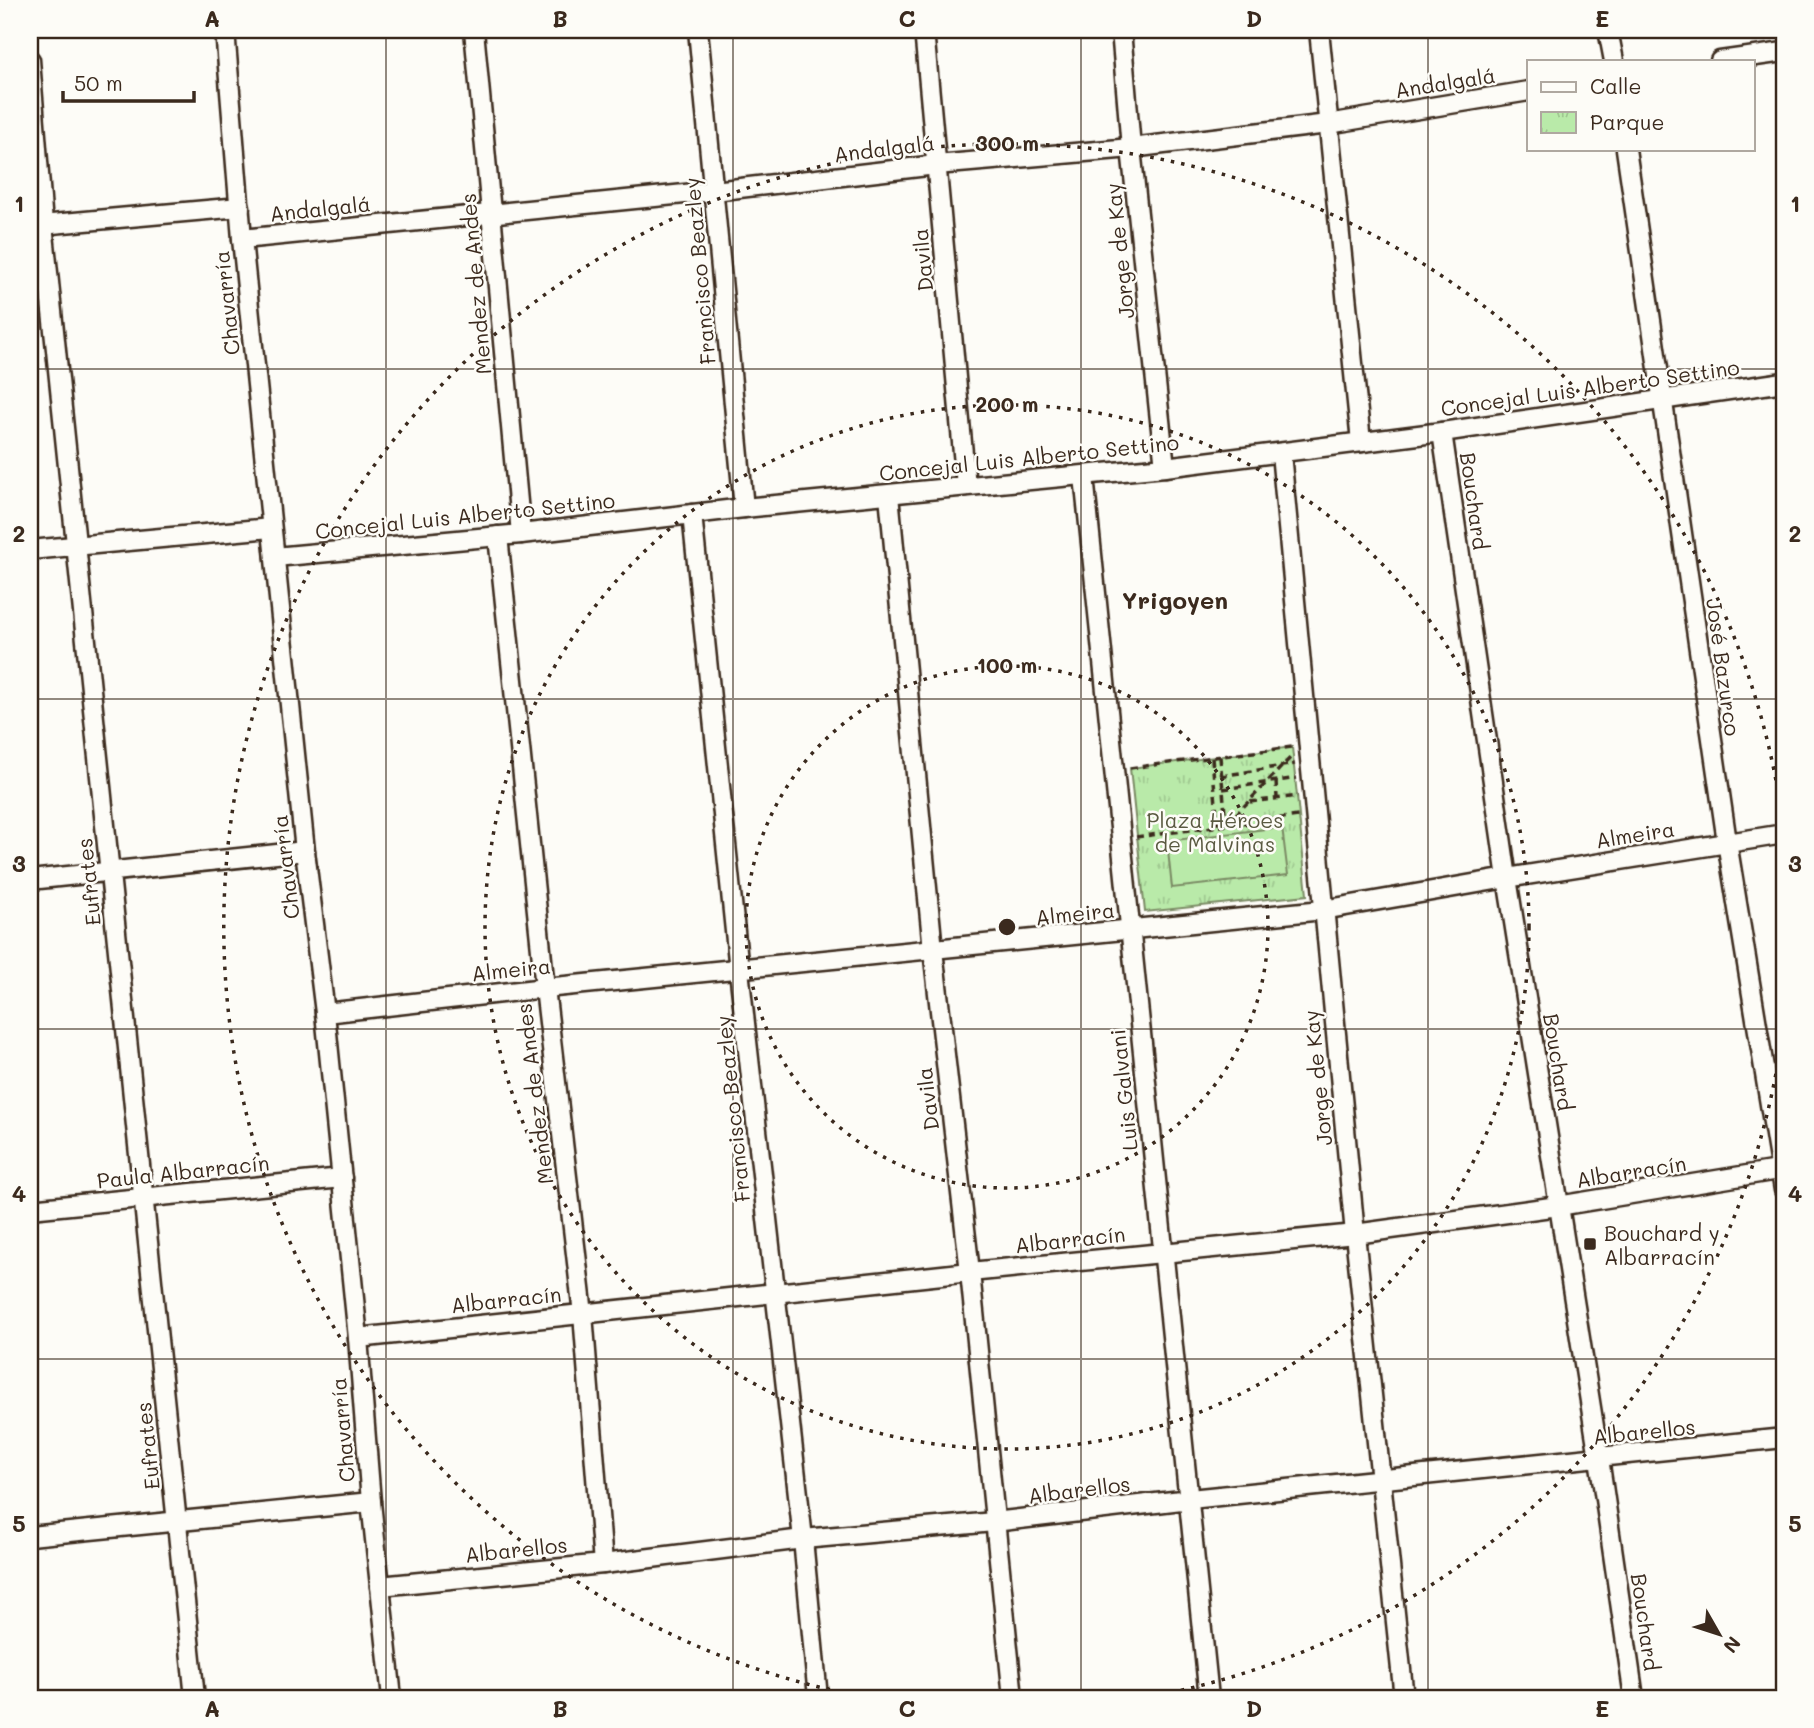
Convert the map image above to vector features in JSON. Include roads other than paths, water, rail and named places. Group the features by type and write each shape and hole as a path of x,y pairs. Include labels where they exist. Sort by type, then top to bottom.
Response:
{"street":[{"name":"Chavarría","path":"225,30 242,239 305,851 326,1013 371,1502 392,1698"},
{"name":"Mendez de Andes","path":"474,30 521,534"},
{"name":"Francisco Beazley","path":"698,30 744,508"},
{"name":"Davila","path":"924,30 966,486"},
{"name":"Jorge de Kay","path":"1121,30 1165,467"},
{"path":"1319,30 1361,442"},
{"path":"1608,30 1614,60"},
{"path":"1727,60 1784,52"},
{"name":"Eufrates","path":"30,60 36,225 76,545 195,1698"},
{"name":"Andalgalá","path":"242,239 714,191 936,165 1131,148 1328,124 1527,91"},
{"name":"José Bazurco","path":"1626,150 1727,842 1783,1169 1784,1190"},
{"name":"Andalgalá","path":"36,225 240,207"},
{"name":"Concejal Luis Alberto Settino","path":"275,557 1165,467 1442,432 1784,382"},
{"name":"Bouchard","path":"1442,432 1507,878 1599,1458 1634,1698"},
{"name":"Jorge de Kay","path":"1281,453 1305,745 1310,770 1404,1698"},
{"name":"Luis Galvani","path":"1084,476 1209,1698"},
{"name":"Davila","path":"889,495 933,950 970,1272 1013,1698"},
{"name":"Francisco Beazley","path":"692,514 818,1698"},
{"path":"30,550 271,528"},
{"name":"Mendez de Andes","path":"498,536 545,988 583,1314 603,1564"},
{"name":"Almeira","path":"326,1013 545,988 1323,910 1784,834"},
{"path":"30,880 305,851"},
{"name":"Albarracín","path":"358,1338 970,1272 1355,1234 1558,1206 1783,1169"},
{"name":"Paula Albarracín","path":"30,1209 342,1178"},
{"name":"Albarellos","path":"380,1586 603,1564 803,1539 994,1522 1189,1499 1784,1438"},
{"path":"30,1536 371,1502"}],"place":[{"name":"Bouchard y Albarracín","path":"1590,1244"}],"district":[{"name":"Yrigoyen","path":"1175,599"}],"park label":[{"name":"Plaza Héroes de Malvinas","path":"1215,831"}]}
